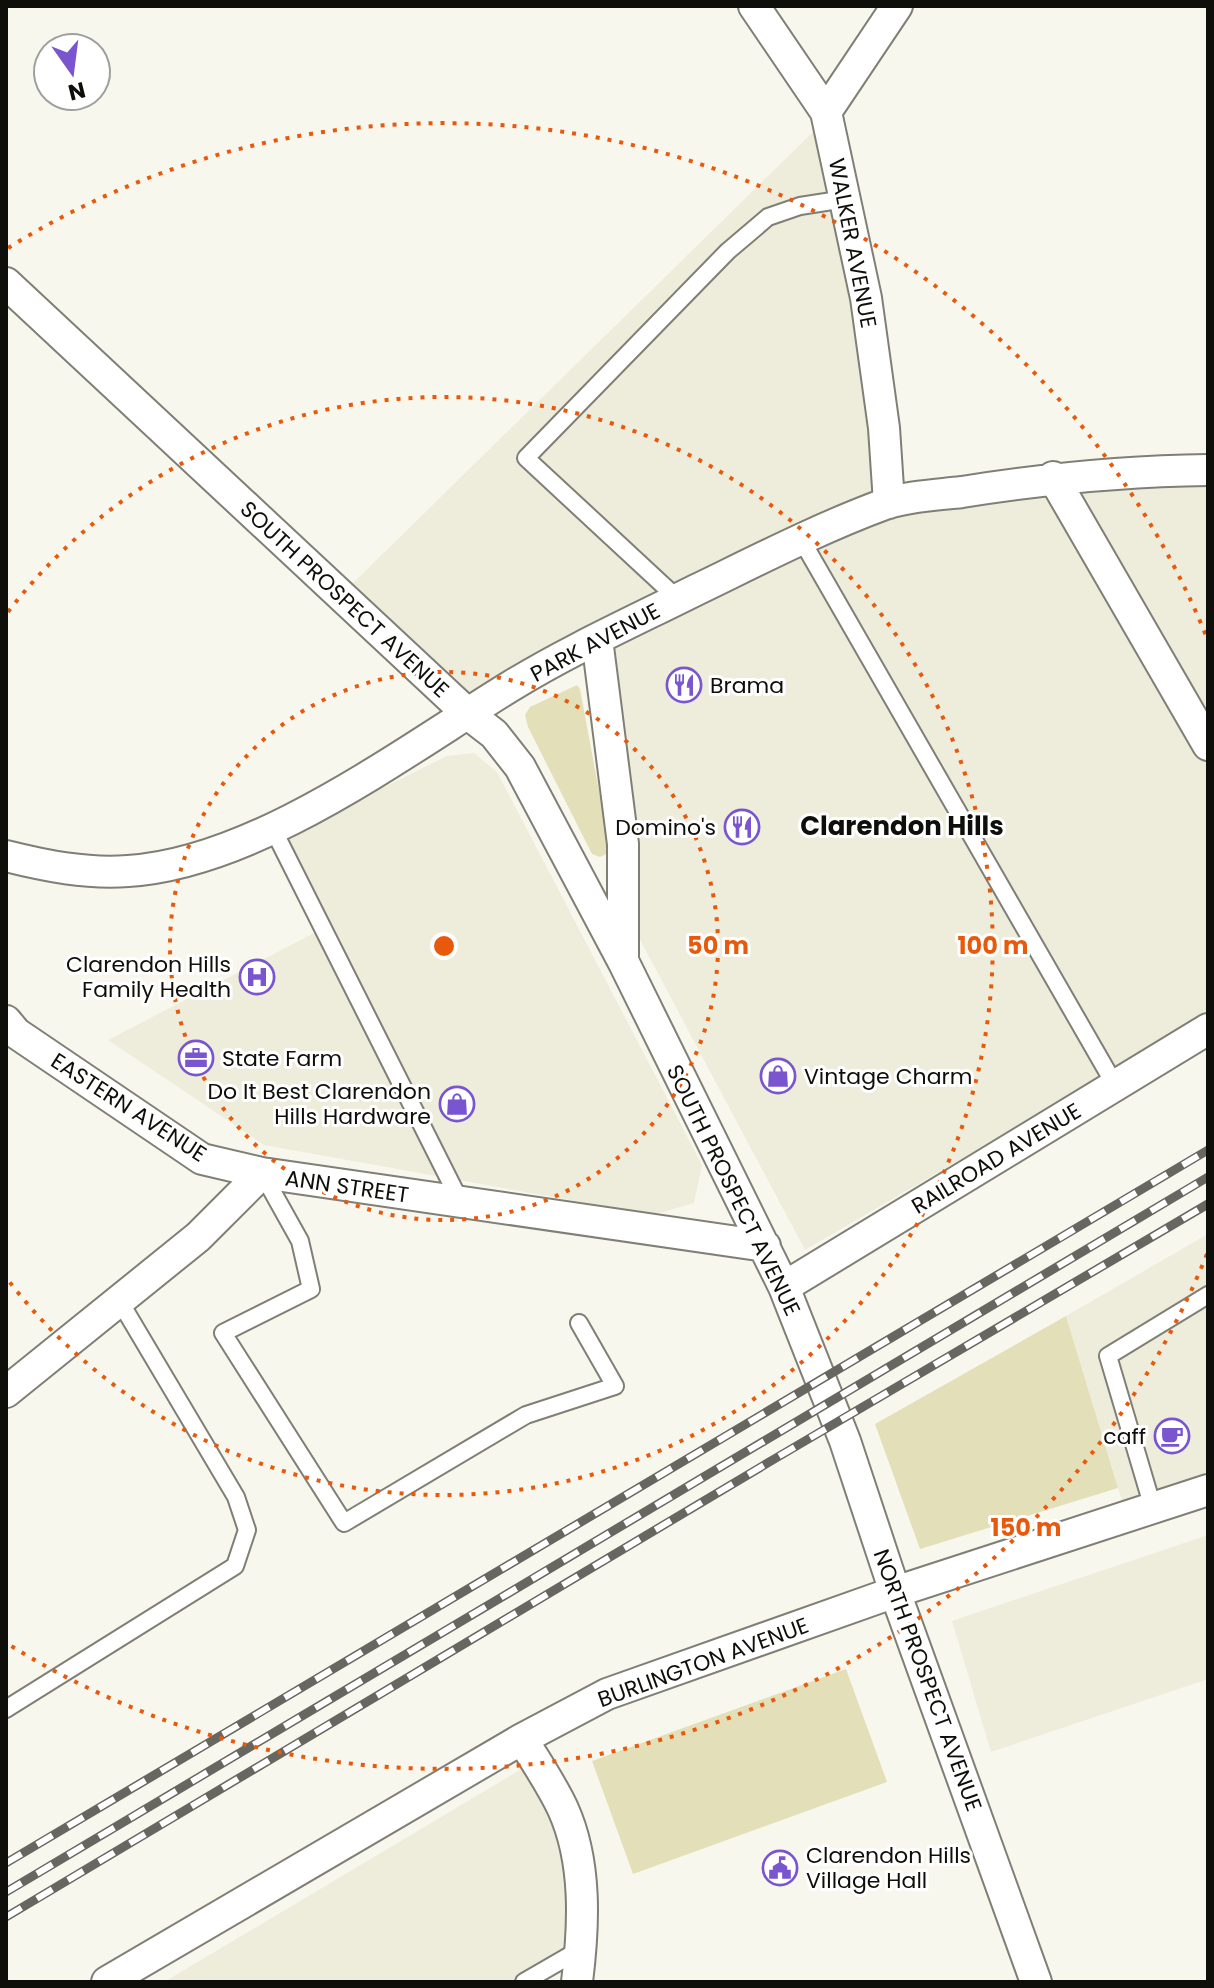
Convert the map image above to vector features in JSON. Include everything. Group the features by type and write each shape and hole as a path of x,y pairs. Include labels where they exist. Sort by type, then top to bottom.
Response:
{"street":[{"name":"WALKER AVENUE","path":"754,6 826,112 866,298 884,428 889,503"},
{"path":"826,112 897,6"},
{"name":"SOUTH PROSPECT AVENUE","path":"6,283 468,714 494,734 520,767 623,962 765,1246 838,1422"},
{"name":"PARK AVENUE","path":"6,856 61,869 128,871 184,861 244,841 416,749 512,686 597,639 801,539 889,503 1053,477 1208,470"},
{"path":"1053,477 1208,745"},
{"name":"SOUTH PROSPECT AVENUE","path":"597,639 623,844 623,962"},
{"name":"EASTERN AVENUE","path":"6,1021 16,1033 202,1159 262,1173"},
{"name":"RAILROAD AVENUE","path":"784,1287 1208,1029"},
{"name":"ANN STREET","path":"6,1392 198,1237 262,1173 765,1246"},
{"name":"NORTH PROSPECT AVENUE","path":"838,1422 895,1592 1036,1982"},
{"name":"BURLINGTON AVENUE","path":"107,1982 522,1739 607,1694 895,1592 1208,1490"},
{"path":"522,1739 564,1810 574,1846 582,1894 577,1982"}],"lane":[{"path":"678,599 526,458 728,251 768,217 800,206 845,199"},
{"path":"801,539 1115,1085"},
{"path":"272,827 461,1203"},
{"path":"262,1173 300,1241 311,1289 223,1333 344,1523 526,1415 615,1386 579,1323"},
{"path":"1153,1508 1108,1356 1208,1295"},
{"path":"6,1709 235,1566 247,1530 236,1497 119,1300"},
{"path":"524,1982 581,1949"}],"shaded area":[{"path":"816,129 852,293 886,493 470,698 349,587"},
{"path":"1208,483 1208,725 1071,487"},
{"path":"1050,487 1208,765 1208,1015 805,1250 637,934 605,647 811,543 898,512"},
{"path":"577,685 609,845 606,854 600,857 592,854 528,727 525,715 530,707"},
{"path":"474,753 497,772 702,1165 694,1203 653,1215 264,1145 108,1040 318,931 272,843 447,756"},
{"path":"1208,1234 1208,1484 1125,1511 1066,1316"},
{"path":"1066,1316 1118,1488 920,1549 875,1424"},
{"path":"1208,1535 1208,1679 991,1752 952,1621"},
{"path":"846,1669 887,1782 633,1874 592,1761"},
{"path":"530,1764 556,1813 573,1899 571,1964 541,1982 164,1982"}],"railway":[{"path":"6,1863 1208,1150"},
{"path":"6,1892 1208,1177"},
{"path":"6,1917 1208,1204"}],"place":[{"name":"Brama","path":"684,685"},
{"name":"Domino's","path":"742,827"},
{"name":"Clarendon Hills Family Health","path":"257,977"},
{"name":"State Farm","path":"196,1058"},
{"name":"Vintage Charm","path":"778,1076"},
{"name":"Do It Best Clarendon Hills Hardware","path":"457,1104"},
{"name":"caff","path":"1172,1436"},
{"name":"Clarendon Hills Village Hall","path":"780,1868"}],"district":[{"name":"Clarendon Hills","path":"902,826"}]}
